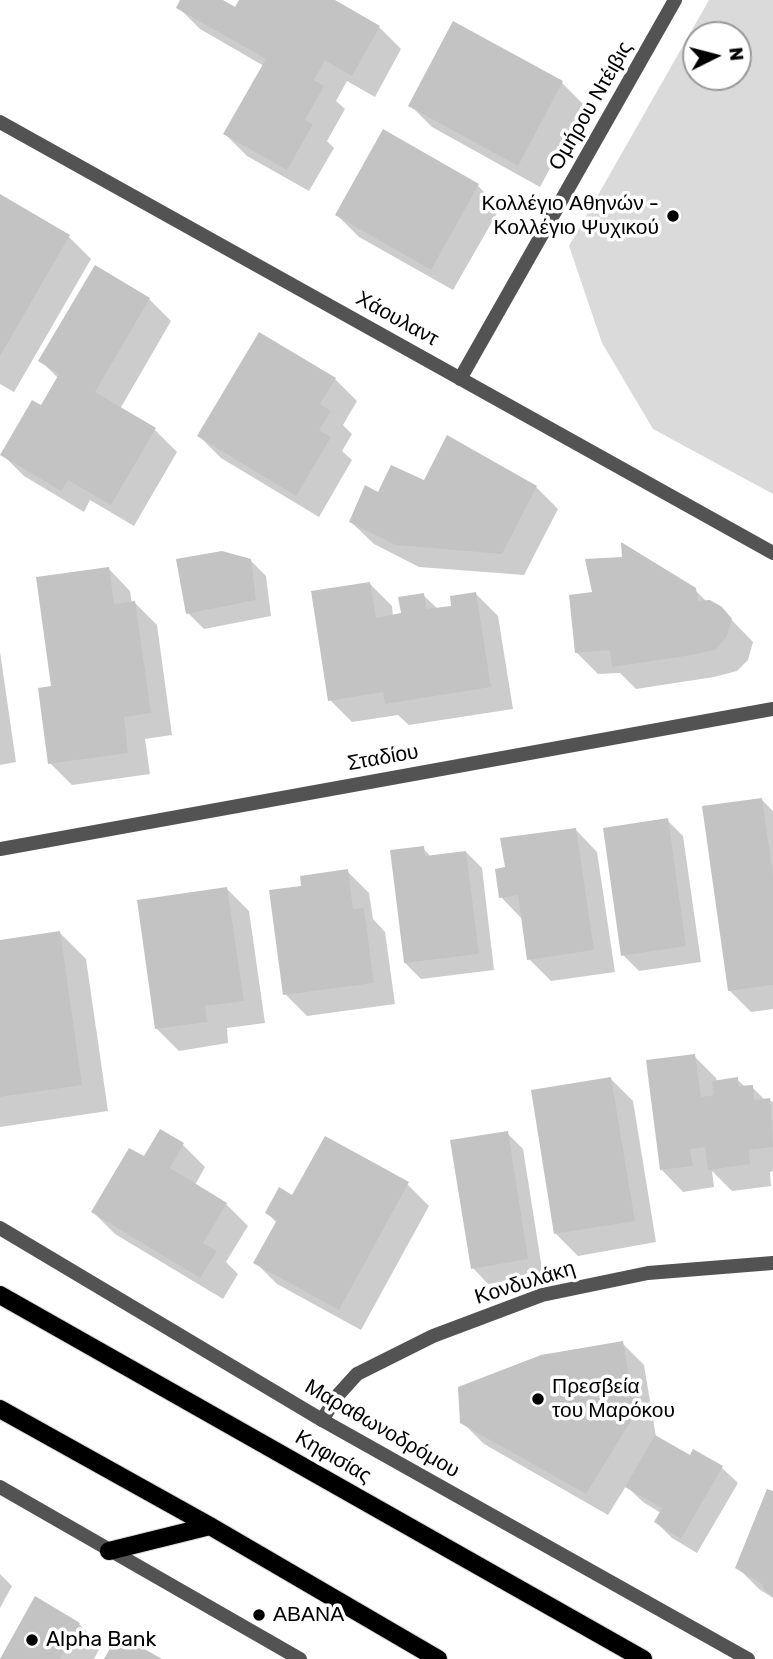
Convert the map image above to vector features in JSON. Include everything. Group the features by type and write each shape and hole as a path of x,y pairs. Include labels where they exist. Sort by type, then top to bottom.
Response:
{"main road":[{"name":"Κηφισίας","path":"0,1295 643,1659"},
{"path":"0,1409 210,1526 438,1659"},
{"path":"109,1551 210,1526"}],"street":[{"name":"Ομήρου Ντέιβις","path":"460,379 675,0"},
{"name":"Χάουλαντ","path":"0,122 773,553"},
{"name":"Σταδίου","path":"0,849 773,709"},
{"name":"Μαραθωνοδρόμου","path":"0,1228 322,1420 748,1659"},
{"name":"Κονδυλάκη","path":"322,1420 338,1395 357,1374 433,1336 542,1295 648,1273 773,1263"},
{"path":"0,1487 300,1659"}],"shaded area":[{"name":"Κολλέγιο Αθηνών - Κολλέγιο Ψυχικού","path":"709,0 773,0 773,494 653,429 602,343 569,246 682,47 682,91 752,91 752,21 697,21"}],"building":[{"path":"180,0 223,0 235,7 239,0 335,0 380,26 352,76 325,60 314,80 324,86 305,120 313,124 287,170 223,134 266,59 176,8"},
{"path":"453,21 563,81 518,166 408,106"},
{"path":"383,129 479,184 431,270 335,215"},
{"path":"0,194 70,235 0,356"},
{"path":"95,265 150,298 95,392 156,428 111,505 68,480 61,491 0,455 32,400 41,405 59,374 38,361"},
{"path":"259,332 336,378 320,404 331,411 319,430 331,437 296,496 197,436"},
{"path":"447,435 537,486 502,554 396,545 349,522 365,485 378,492 391,465 424,480"},
{"path":"621,542 696,588 698,601 710,600 722,607 732,619 726,638 715,650 612,667 610,650 575,653 569,595 592,592 585,559 622,557"},
{"path":"222,551 251,559 256,600 186,614 176,559"},
{"path":"109,567 114,604 135,601 151,713 124,717 128,753 48,764 38,688 51,686 36,577"},
{"path":"370,582 376,618 401,613 398,597 424,593 426,609 451,606 450,596 476,592 491,687 385,704 383,692 328,701 311,591"},
{"path":"762,798 773,875 773,985 728,991 702,806"},
{"path":"668,818 686,946 621,956 603,828"},
{"path":"576,828 594,950 527,960 518,895 499,898 495,869 505,867 500,838"},
{"path":"424,846 425,856 466,851 479,954 404,963 390,850"},
{"path":"348,869 353,909 364,908 374,983 283,995 269,890 301,886 300,876"},
{"path":"227,887 244,1001 205,1006 207,1022 155,1029 137,900"},
{"path":"60,931 82,1085 0,1097 0,940"},
{"path":"695,1054 701,1097 714,1095 712,1081 738,1077 738,1086 753,1085 754,1100 770,1098 773,1147 749,1150 750,1164 708,1170 705,1147 690,1149 693,1166 660,1170 646,1060"},
{"path":"611,1077 635,1221 554,1234 531,1090"},
{"path":"160,1129 184,1143 170,1168 227,1203 203,1243 217,1251 200,1278 91,1212 129,1148 144,1156"},
{"path":"508,1131 528,1259 471,1269 450,1140"},
{"path":"325,1136 409,1182 339,1310 253,1263 277,1220 265,1213 279,1187 292,1195"},
{"path":"623,1341 635,1414 586,1494 460,1423 458,1387 541,1355"},
{"path":"655,1435 690,1455 693,1449 723,1466 681,1539 654,1522 662,1508 625,1487"},
{"path":"767,1489 773,1491 773,1597 764,1590 762,1584 735,1568"},
{"path":"35,1596 80,1623 60,1659 0,1659"},
{"path":"118,1634 162,1659 104,1659"}],"place":[{"name":"Κολλέγιο Αθηνών - Κολλέγιο Ψυχικού","path":"673,216"},
{"name":"Πρεσβεία του Μαρόκου","path":"538,1399"},
{"name":"ΑΒΑΝΑ","path":"259,1615"},
{"name":"Alpha Bank","path":"32,1640"}]}
